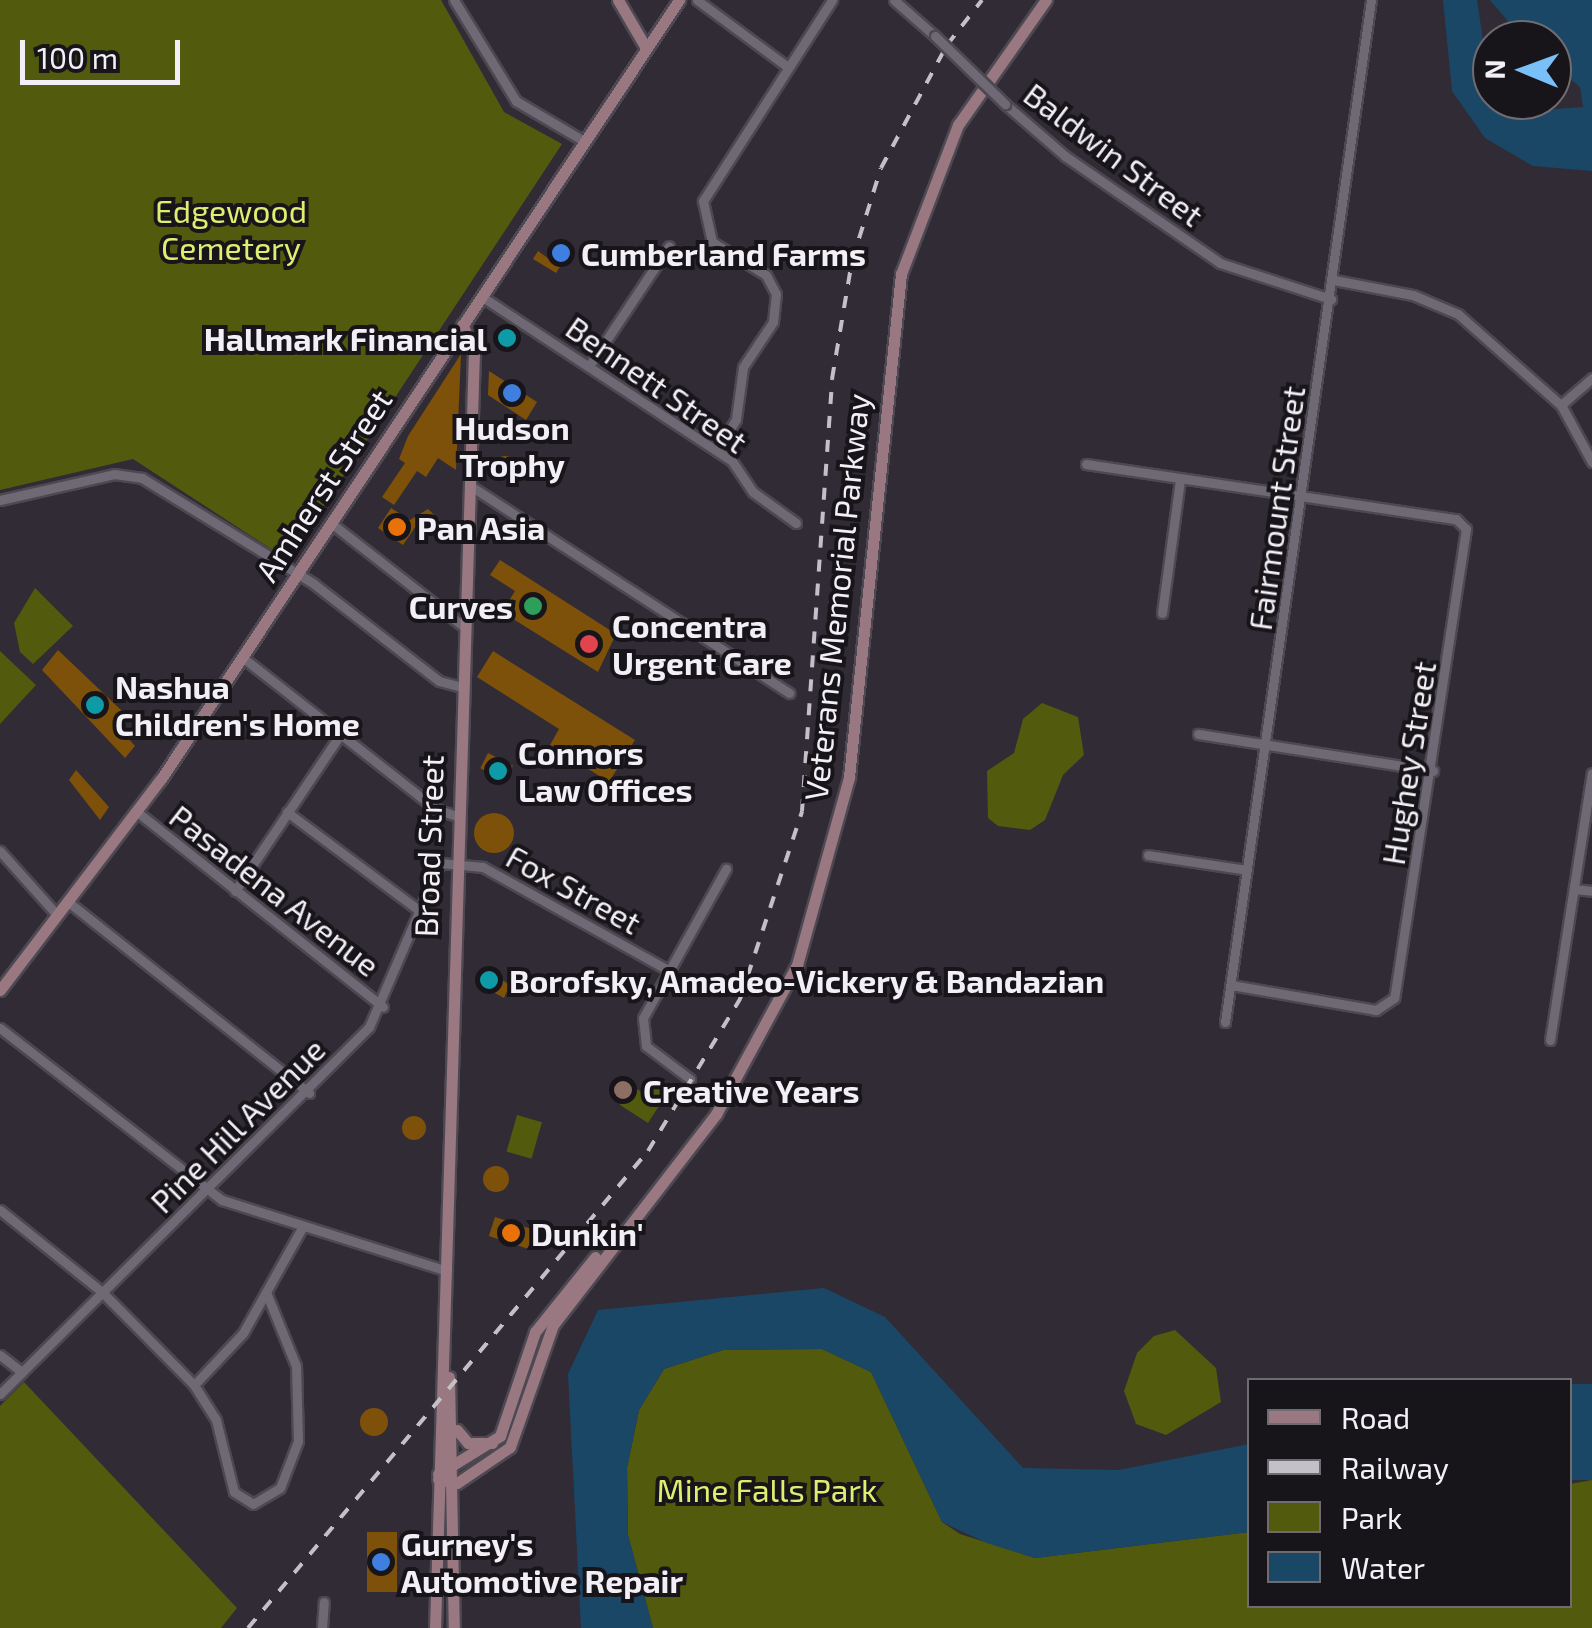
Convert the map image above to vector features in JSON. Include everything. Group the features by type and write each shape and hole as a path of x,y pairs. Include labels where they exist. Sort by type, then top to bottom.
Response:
{"main road":[{"path":"618,0 646,48"},
{"name":"Amherst Street","path":"0,990 136,811 242,658 679,0"},
{"name":"Veterans Memorial Parkway","path":"457,1483 510,1447 548,1332 728,1097 812,927 852,756 898,288 952,136 1046,0"},
{"name":"Broad Street","path":"434,1628 438,1477 448,1373 454,860 474,350 462,324"},
{"name":"Veterans Memorial Parkway","path":"496,1442 542,1318 617,1237"},
{"name":"Broad Street","path":"448,1373 456,1428 454,1628"},
{"path":"456,1428 468,1443 496,1442"},
{"path":"438,1477 496,1442"},
{"path":"438,1477 457,1483"}],"street":[{"path":"454,0 516,101 584,141"},
{"path":"698,0 788,67"},
{"path":"717,450 736,419 743,367 770,330 776,294 766,275 712,242 702,207 832,0"},
{"name":"Baldwin Street","path":"894,0 1052,147 1220,264 1269,285 1331,299"},
{"name":"Fairmount Street","path":"1225,1022 1371,0"},
{"path":"589,366 669,246"},
{"path":"1334,280 1447,308 1560,405 1592,462"},
{"name":"Bennett Street","path":"481,296 717,450 739,466 753,492 796,523"},
{"path":"1560,405 1592,378"},
{"path":"1086,464 1302,496"},
{"path":"0,500 134,475 296,576 433,676 461,687"},
{"path":"1162,613 1180,479"},
{"path":"469,485 789,694"},
{"name":"Hughey Street","path":"1231,985 1387,1008 1398,987 1468,536 1463,523 1302,496"},
{"path":"331,524 463,626"},
{"path":"242,658 340,735 456,816"},
{"path":"1198,734 1433,771"},
{"path":"235,891 340,735"},
{"path":"1550,1040 1592,773"},
{"name":"Pasadena Avenue","path":"136,811 383,1007"},
{"path":"288,812 420,912"},
{"path":"0,851 57,915"},
{"path":"1148,855 1247,870"},
{"name":"Pine Hill Avenue","path":"0,1394 309,1092 383,1007 434,869 454,860"},
{"name":"Fox Street","path":"454,860 483,866 666,969"},
{"path":"0,872 12,864"},
{"path":"690,1079 654,1054 642,1033 666,969 726,868"},
{"path":"1574,888 1592,891"},
{"path":"67,901 309,1092"},
{"path":"0,1028 206,1190 302,1228 448,1271"},
{"path":"0,1210 102,1292 194,1385 216,1420 238,1499 254,1504 271,1496 293,1466 300,1397 294,1352 266,1292"},
{"path":"194,1385 232,1347 302,1228"},
{"path":"0,1355 22,1372"},
{"path":"322,1628 324,1602"}],"green space":[{"name":"Edgewood Cemetery","path":"0,0 441,0 504,112 562,144 288,560 133,459 0,490"},
{"path":"35,588 73,626 33,664 20,652 14,623"},
{"path":"0,651 36,685 0,724"},
{"path":"1042,703 1078,717 1084,755 1063,775 1045,820 1030,830 998,826 988,818 987,771 1014,753 1023,719"},
{"path":"649,1081 668,1092 648,1123 620,1105 631,1086 642,1092"},
{"path":"517,1115 542,1122 532,1159 507,1152"},
{"path":"1175,1330 1216,1368 1221,1402 1166,1435 1136,1424 1124,1391 1137,1353 1154,1336"},
{"name":"Mine Falls Park","path":"822,1349 871,1372 942,1522 960,1534 1035,1558 1247,1532 1247,1608 1572,1608 1572,1484 1592,1480 1592,1628 653,1628 628,1535 627,1468 639,1410 664,1369 723,1350"},
{"path":"24,1382 237,1608 221,1628 0,1628 0,1406"}],"water":[{"path":"1443,0 1477,0 1480,20 1472,20 1472,119 1452,91"},
{"path":"1490,0 1592,0 1592,171 1533,166 1485,138 1472,120 1572,120 1572,108 1583,107 1580,87 1572,80 1572,20 1507,20"},
{"path":"824,1288 885,1317 1023,1468 1119,1470 1247,1444 1247,1532 1035,1558 987,1543 942,1522 871,1372 822,1349 723,1350 664,1369 639,1410 627,1468 628,1535 653,1628 581,1628 568,1374 598,1310"},
{"path":"1572,1384 1592,1384 1592,1480 1572,1480"}],"building":[{"name":"Cumberland Farms","path":"561,241 572,248 556,273 533,259 538,251 549,259"},
{"path":"461,354 456,470 438,458 426,477 417,471 394,505 382,497 405,463 399,459 408,436"},
{"path":"489,371 537,402 526,420 488,395"},
{"path":"500,456 510,456 517,468 510,480 500,480 493,473 493,463"},
{"name":"Pan Asia","path":"391,508 410,520 428,509 446,526 439,536 418,523 403,545 378,528"},
{"path":"500,560 616,634 598,672 502,612 515,591 490,575"},
{"name":"Nashua Children's Home","path":"58,650 122,711 113,721 135,746 125,758 42,670"},
{"path":"493,651 635,740 609,782 550,745 559,729 477,677"},
{"name":"Connors Law Offices","path":"488,753 513,766 505,781 480,768"},
{"path":"76,770 109,807 100,820 69,780"},
{"path":"494,813 508,819 514,833 508,847 494,853 480,847 474,833 480,819"},
{"name":"Borofsky, Amadeo-Vickery & Bandazian","path":"484,968 510,985 504,998 477,983"},
{"path":"414,1116 426,1128 414,1140 402,1128"},
{"path":"496,1166 505,1170 509,1179 505,1188 496,1192 487,1188 483,1179 487,1170"},
{"name":"Dunkin'","path":"495,1217 534,1230 528,1249 489,1236"},
{"path":"374,1408 384,1412 388,1422 384,1432 374,1436 364,1432 360,1422 364,1412"},
{"name":"Gurney's Automotive Repair","path":"367,1532 397,1532 397,1592 367,1592"}],"railway":[{"path":"248,1628 648,1151 740,999 802,811 832,379 852,261 881,168 947,45 982,0"}],"place":[{"name":"Cumberland Farms","path":"561,253"},
{"name":"Hallmark Financial","path":"507,338"},
{"name":"Hudson Trophy","path":"512,393"},
{"name":"Pan Asia","path":"397,527"},
{"name":"Curves","path":"533,606"},
{"name":"Concentra Urgent Care","path":"589,644"},
{"name":"Nashua Children's Home","path":"95,705"},
{"name":"Connors Law Offices","path":"498,771"},
{"name":"Borofsky, Amadeo-Vickery & Bandazian","path":"489,980"},
{"name":"Creative Years","path":"623,1090"},
{"name":"Dunkin'","path":"511,1233"},
{"name":"Gurney's Automotive Repair","path":"381,1562"}]}
